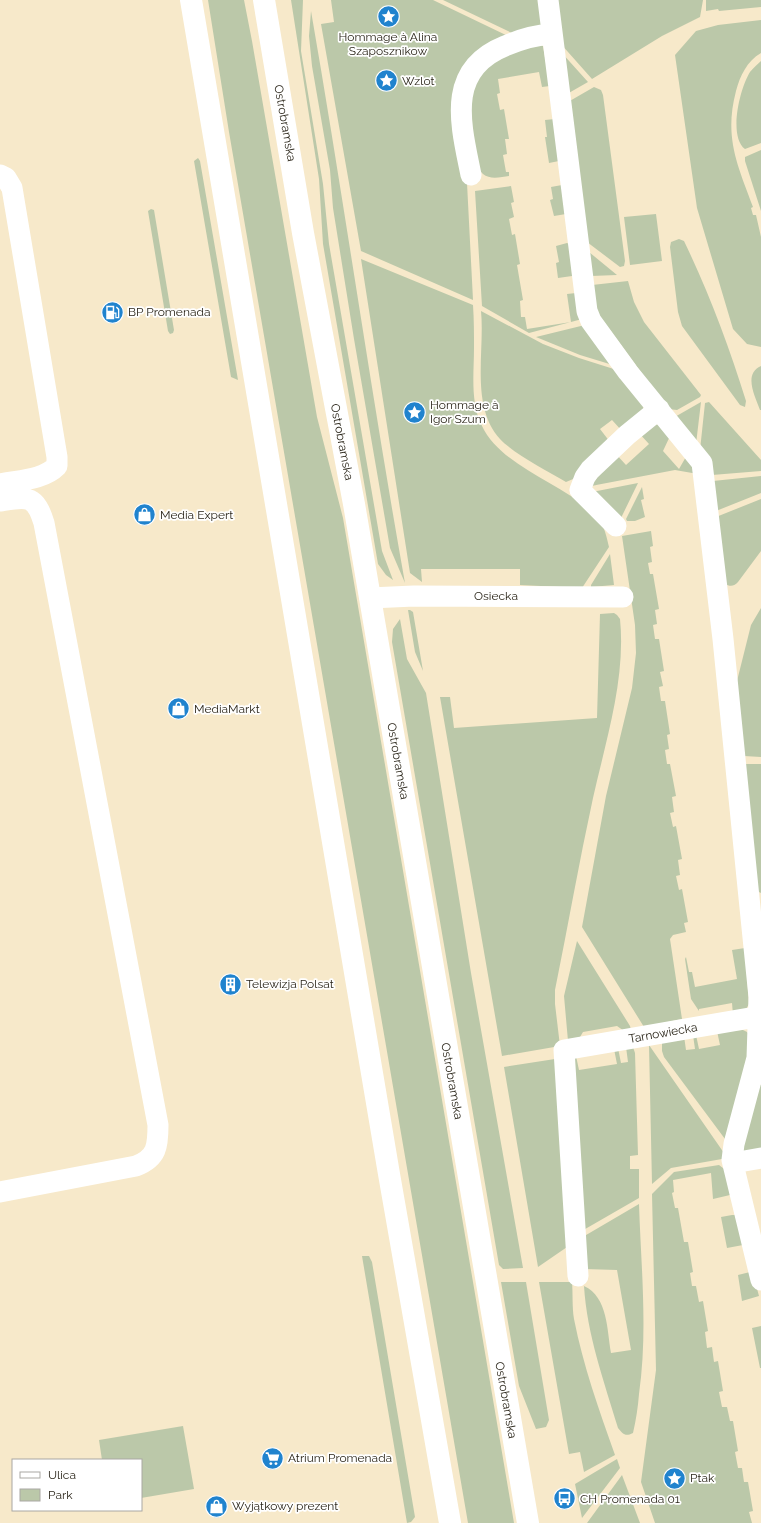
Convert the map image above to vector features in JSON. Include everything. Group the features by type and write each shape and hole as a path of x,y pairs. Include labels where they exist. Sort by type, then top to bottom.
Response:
{"main road":[{"path":"191,0 389,1174 450,1523"},
{"name":"Ostrobramska","path":"264,0 303,233 354,504 528,1523"}],"street":[{"path":"548,0 587,311 591,321 628,372 702,463 723,639 751,923 760,979 759,1062 734,1144 733,1163 761,1280"},
{"path":"471,175 462,125 462,96 469,73 482,59 493,51 535,35 552,34"},
{"path":"0,175 6,178 12,188 57,457 57,466 44,476 0,484"},
{"path":"616,526 580,490 585,477 627,435 659,409"},
{"path":"0,501 23,497 31,500 38,506 44,523 158,1125 158,1142 153,1154 145,1162 136,1166 0,1192"},
{"name":"Osiecka","path":"370,598 414,596 623,597"},
{"name":"Tarnowiecka","path":"578,1276 564,1050 760,1016"},
{"path":"733,1163 761,1158"}],"green space":[{"path":"208,0 244,0 317,417 343,518 514,1523 468,1523 229,132"},
{"path":"291,0 303,0 301,51 323,184 329,244 382,551 393,580 386,575 378,564 323,244 319,179"},
{"path":"331,0 433,0 512,38 473,61 467,183 473,300 361,251 321,24 334,22"},
{"path":"443,0 541,0 542,25 516,35"},
{"path":"556,0 703,0 700,17 662,36 592,79 560,43"},
{"path":"706,0 761,0 761,7 706,11"},
{"path":"311,11 405,583 390,548 354,339 333,208 330,170 312,66 309,36"},
{"path":"761,20 761,53 748,65 740,80 736,91 731,122 737,164 753,207 751,208 753,215 756,215 761,237 761,347 747,344 733,329 697,208 675,55 696,31 718,25"},
{"path":"540,45 543,46 550,86 542,87 539,72 498,79 500,93 497,94 500,110 504,109 509,139 505,139 507,154 503,155 506,172 509,172 509,176 496,178 486,176 480,171 475,159 467,127 470,103 476,79 488,66 504,56"},
{"path":"561,52 588,82 567,94"},
{"path":"761,61 761,143 745,149 740,143 737,134 737,112 746,79 750,72"},
{"path":"594,87 601,90 603,95 625,261 624,266 620,267 587,242 568,102"},
{"path":"555,119 559,161 549,163 545,137 547,137 545,120"},
{"path":"761,150 761,211 745,157"},
{"path":"198,158 200,161 238,380 231,377 194,161"},
{"path":"562,185 566,214 554,216 550,200 553,199 551,187"},
{"path":"511,186 514,202 511,203 514,217 509,219 512,235 515,234 520,264 517,265 523,300 520,301 521,317 525,317 527,329 570,322 529,333 482,306 475,191"},
{"path":"151,209 154,210 174,330 173,333 170,334 168,331 148,211"},
{"path":"656,214 662,261 630,265 624,217"},
{"path":"679,239 684,241 718,320 746,401 745,407 740,405 682,326 678,312 670,247 671,242"},
{"path":"567,243 571,245 572,276 558,278 556,263 559,262 556,246"},
{"path":"589,252 617,275 591,276"},
{"path":"361,259 473,305 474,398 478,417 482,426 492,441 505,454 521,466 572,497 587,508 600,521 605,530 609,547 582,588 520,585 520,569 421,569 422,582 410,573"},
{"path":"628,281 634,302 644,322 701,395 677,410 668,409 596,311 592,285"},
{"path":"576,293 586,318 571,322 567,294"},
{"path":"481,311 543,344 579,358 620,371 643,405 644,412 622,431 612,420 600,429 610,442 578,477 566,482 540,468 506,445 491,426 485,411 482,395"},
{"path":"589,324 616,366 580,355 536,337"},
{"path":"761,366 760,410 753,392 751,380 753,374"},
{"path":"701,402 696,444 673,418"},
{"path":"709,402 761,460 761,471 712,475 700,450 705,403"},
{"path":"654,424 660,425 671,434 663,451 679,469 687,455 698,474 675,470 591,486 615,453 626,465 649,444 638,432"},
{"path":"761,476 761,493 716,511 713,481"},
{"path":"638,483 621,518 592,492"},
{"path":"642,487 644,499 641,500 645,517 635,521 627,521 626,519"},
{"path":"761,499 761,551 737,583 729,586 725,584 716,517"},
{"path":"651,531 653,546 650,547 652,562 648,563 650,574 653,574 659,609 655,610 657,624 653,625 655,639 659,639 664,671 660,672 663,686 659,687 661,701 665,701 670,734 667,735 669,749 665,750 667,764 670,764 676,796 672,797 674,812 670,813 673,827 676,826 682,859 678,860 680,875 676,876 679,890 682,889 688,922 684,923 686,932 673,935 670,939 682,1019 644,1027 582,927 606,796 632,688 636,653 635,625 622,536"},
{"path":"610,554 614,585 591,587 591,585"},
{"path":"761,608 761,757 744,756 737,681 751,625"},
{"path":"408,610 413,612 423,671 415,652"},
{"path":"614,613 620,619 621,642 618,687 588,822 555,990 555,1004 560,1046 502,1056 440,697 450,697 454,728 597,718 600,614"},
{"path":"400,619 407,659 426,693 471,973 523,1268 503,1269 499,1265 392,642 393,629"},
{"path":"745,764 761,764 761,893 755,890"},
{"path":"577,941 630,1026 631,1030 627,1033 617,1026 583,1032 577,1042 568,1041 564,996"},
{"path":"745,948 749,1004 745,1011 733,1015 732,1003 699,1009 699,1011 691,999 685,959 686,957 689,972 692,972 695,987 737,979 732,950"},
{"path":"743,1030 747,1032 753,1040 725,1139 664,1057 662,1051 662,1041 684,1036 686,1050 695,1049 693,1035 696,1035 699,1049 720,1045 717,1031"},
{"path":"649,1045 724,1153 722,1159 671,1168 652,1184"},
{"path":"626,1047 633,1047 635,1053 638,1155 630,1156 630,1169 639,1169 639,1198 580,1232 572,1058 576,1056 579,1070 617,1064 614,1049 618,1048 621,1063 628,1062"},
{"path":"555,1059 570,1245 538,1267 504,1067"},
{"path":"757,1084 761,1085 761,1154 743,1157 740,1149"},
{"path":"719,1165 728,1172 730,1195 713,1199 711,1173 673,1180 674,1192 672,1193 675,1208 678,1208 684,1242 688,1242 693,1272 690,1273 692,1286 696,1286 699,1302 703,1301 708,1331 705,1332 707,1348 712,1347 714,1362 718,1361 723,1391 719,1392 722,1407 727,1407 730,1421 733,1421 738,1451 735,1452 738,1468 742,1468 744,1482 748,1482 753,1511 749,1512 752,1523 655,1523 641,1482 656,1370 652,1194 674,1172"},
{"path":"639,1204 643,1299 642,1370 633,1433 626,1435 618,1428 597,1358 592,1340 584,1286 592,1291 602,1306 607,1325 611,1353 631,1350 617,1270 584,1269 581,1238"},
{"path":"735,1215 743,1245 727,1248 721,1217"},
{"path":"362,1256 369,1256 372,1262 415,1517 411,1522 407,1523"},
{"path":"750,1272 753,1274 759,1296 742,1301 738,1275"},
{"path":"501,1282 526,1282 549,1420 546,1427 536,1429 519,1386"},
{"path":"539,1282 572,1282 573,1314 582,1353 615,1455 584,1472 580,1452 569,1454"},
{"path":"761,1326 761,1368 760,1368 752,1328"},
{"path":"183,1426 194,1489 142,1498 142,1459 102,1459 99,1440"},
{"path":"617,1459 620,1468 582,1518 575,1484"},
{"path":"622,1475 640,1523 587,1523"}],"place":[{"name":"Hommage à Alina Szaposznikow","path":"388,16"},
{"name":"Wzlot","path":"387,81"},
{"name":"BP Promenada","path":"113,312"},
{"name":"Hommage à Igor Szum","path":"415,412"},
{"name":"Media Expert","path":"145,515"},
{"name":"MediaMarkt","path":"179,709"},
{"name":"Telewizja Polsat","path":"230,984"},
{"name":"Atrium Promenada","path":"273,1458"},
{"name":"Ptak","path":"674,1478"},
{"name":"CH Promenada 01","path":"564,1499"},
{"name":"Wyjątkowy prezent","path":"217,1506"}]}
